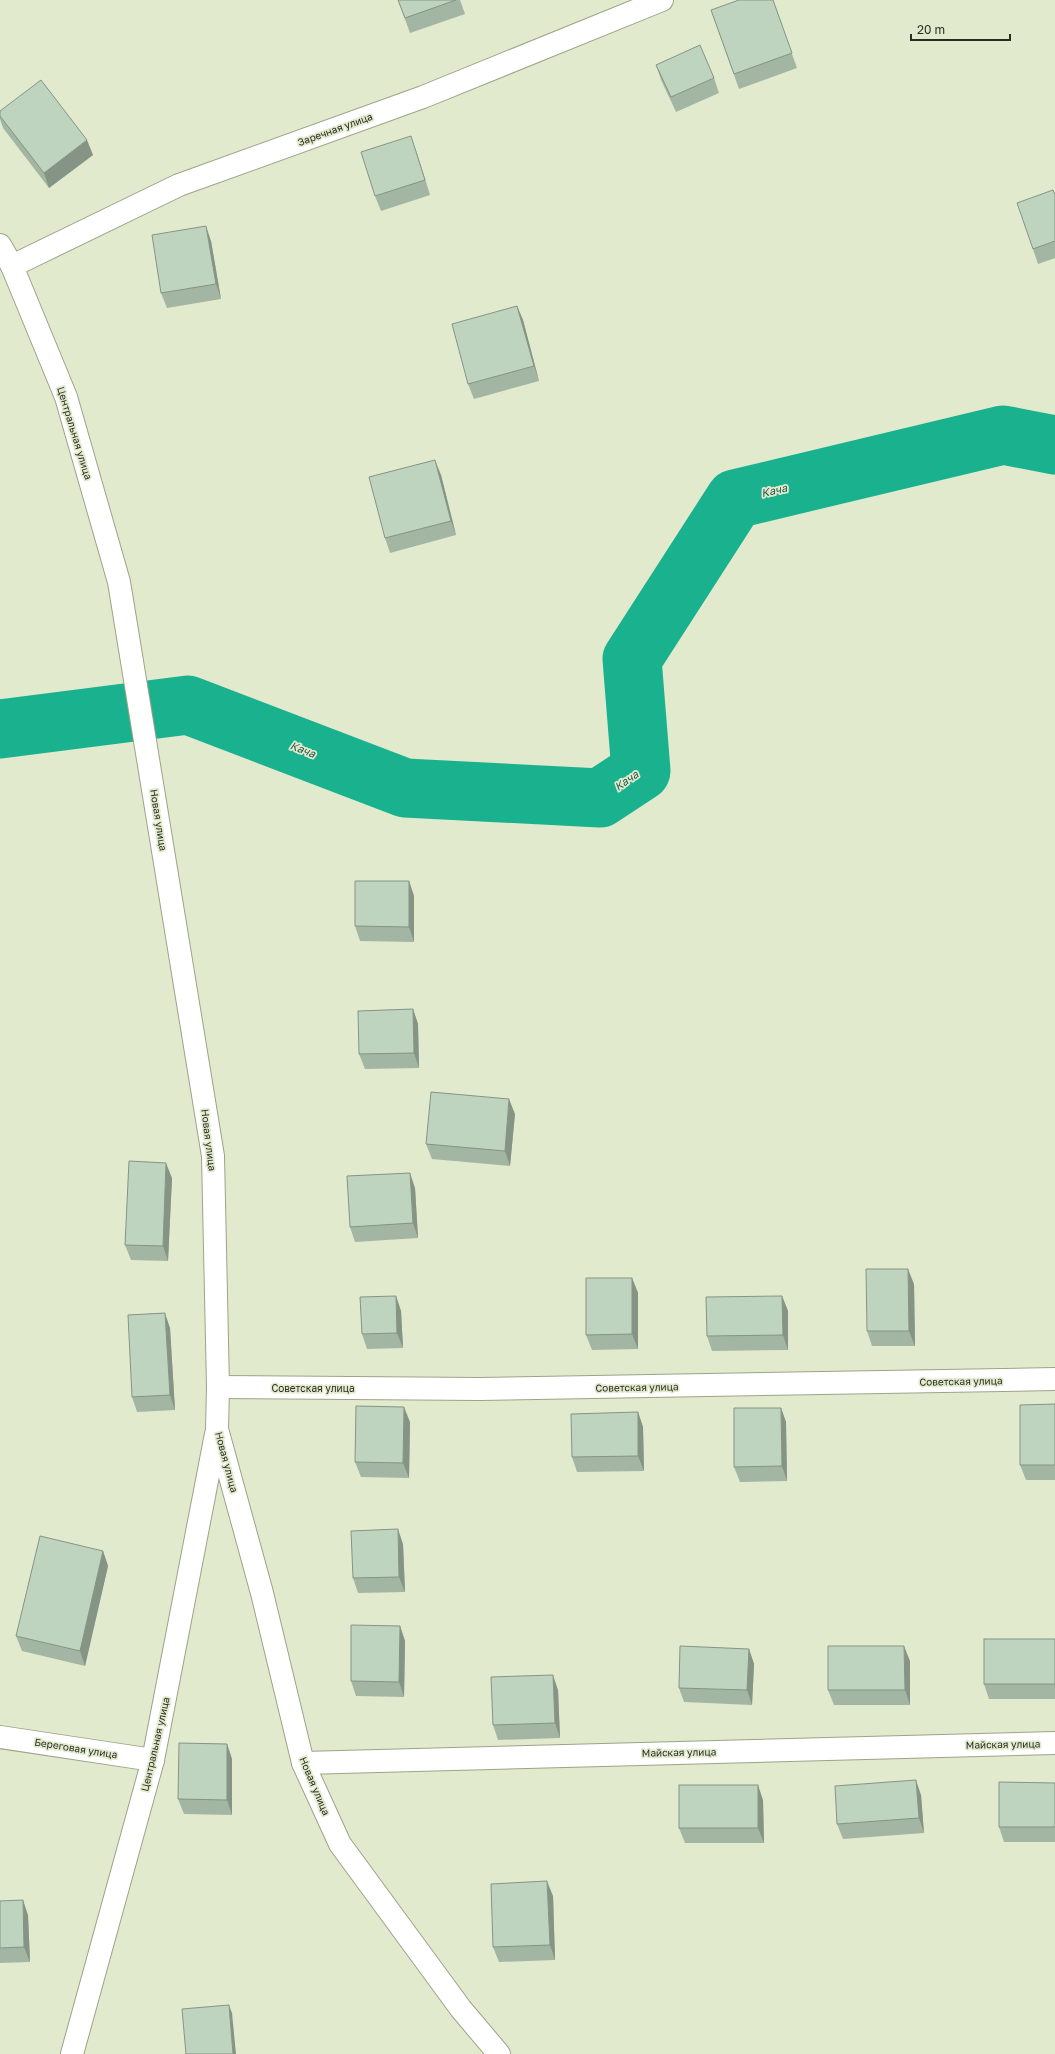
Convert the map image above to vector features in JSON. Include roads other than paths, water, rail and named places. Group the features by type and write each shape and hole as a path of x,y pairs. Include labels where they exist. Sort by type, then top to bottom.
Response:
{"street":[{"name":"Заречная улица","path":"12,266 179,186 423,97 662,0"},
{"name":"Центральная улица","path":"0,244 12,266 10,289 66,396 119,582 153,782"},
{"name":"Новая улица","path":"153,782 213,1156 218,1387 217,1429 262,1593 303,1763 340,1844 461,2009 499,2054"},
{"name":"Советская улица","path":"218,1387 480,1389 1055,1380"},
{"name":"Центральная улица","path":"72,2054 153,1760 217,1429"},
{"name":"Береговая улица","path":"0,1737 153,1760"},
{"name":"Майская улица","path":"303,1763 1055,1743"}],"waterway":[{"name":"Кача","path":"0,729 188,705 405,788 600,798 641,771 632,659 735,499 1003,435 1055,445"}]}
